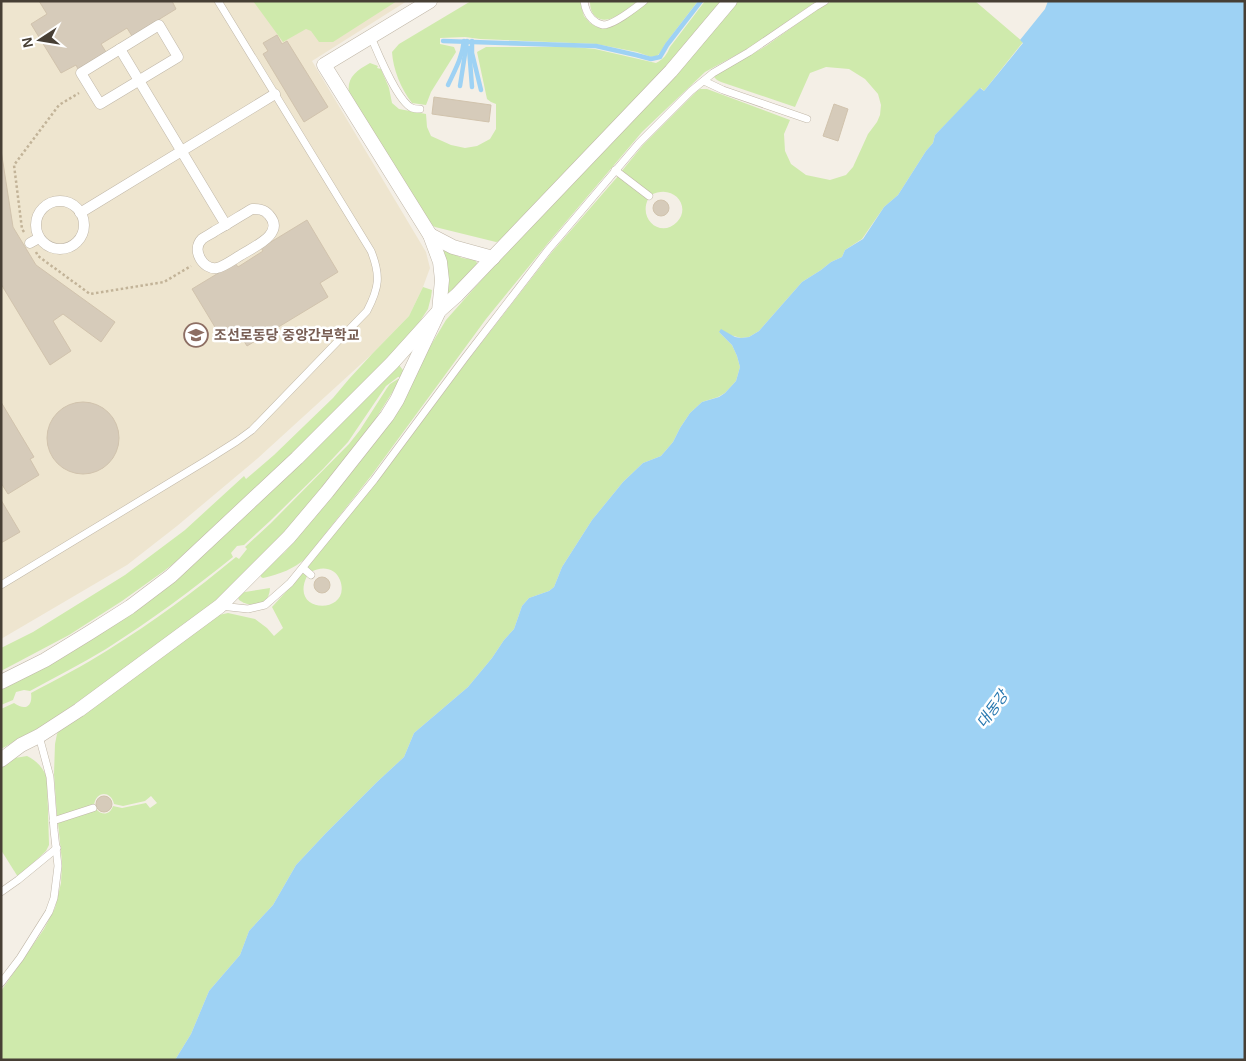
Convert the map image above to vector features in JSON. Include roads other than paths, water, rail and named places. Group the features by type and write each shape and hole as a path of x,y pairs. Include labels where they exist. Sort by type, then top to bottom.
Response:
{"street":[{"path":"1,753 39,736 79,710 220,606 289,537 382,423 397,400 439,311 442,280 440,262 430,235 324,65 430,1"},
{"path":"1,682 44,660 89,633 130,607 171,576 297,458 392,363 439,311 493,258 671,71 730,1"},
{"path":"159,25 178,57 139,80 100,104 81,72 159,25"},
{"path":"120,49 226,224"},
{"path":"80,213 275,94"},
{"path":"57,201 65,202 72,205 80,213 84,225 79,240 73,245 66,249 50,248 44,243 35,240 38,214 49,204 57,201"},
{"path":"252,209 257,209 262,210 271,217 273,228 268,238 220,268 209,267 200,260 198,255 199,244 202,239 226,224 252,209"},
{"path":"430,235 453,247 493,258"},
{"path":"1,760 21,745"}],"lane":[{"path":"1,585 252,430 368,311 375,296 378,280 376,265 371,251 218,1"},
{"path":"584,1 591,18 603,25 614,22 644,1"},
{"path":"220,606 248,609 265,605 290,583 374,480 548,250 639,143 691,91 713,73 749,52 825,1"},
{"path":"371,37 393,84 412,108 420,109"},
{"path":"704,81 723,90 808,119"},
{"path":"615,170 650,196"},
{"path":"303,568 311,575"},
{"path":"1,983 20,958 49,912 54,898 58,866 57,848 50,776 39,736"},
{"path":"53,821 92,808"},
{"path":"1,892 57,848"}],"water":[{"name":"대동강","path":"1048,1 1245,1 1245,1060 175,1060 191,1034 209,991 240,955 249,931 273,905 296,865 404,757 414,733 468,687 514,629 522,606 529,598 549,591 554,587 562,567 592,520 623,482 643,463 661,456 673,442 690,413 702,402 719,397 736,381 740,367 737,356 732,345 719,332 721,329 735,337 741,338 749,337 759,331 802,282 831,262 842,257 845,250 863,239 884,207 898,195 933,143 935,135 980,88 984,91 1023,43 1020,40 1045,9"}],"waterway":[{"path":"443,41 596,46 651,59 660,57 701,1"},
{"path":"448,85 456,69 464,41"},
{"path":"460,86 467,41"},
{"path":"472,41 472,53 481,90"},
{"path":"469,48 472,87"}],"place":[{"name":"조선로동당 중앙간부학교","path":"196,335"}]}
